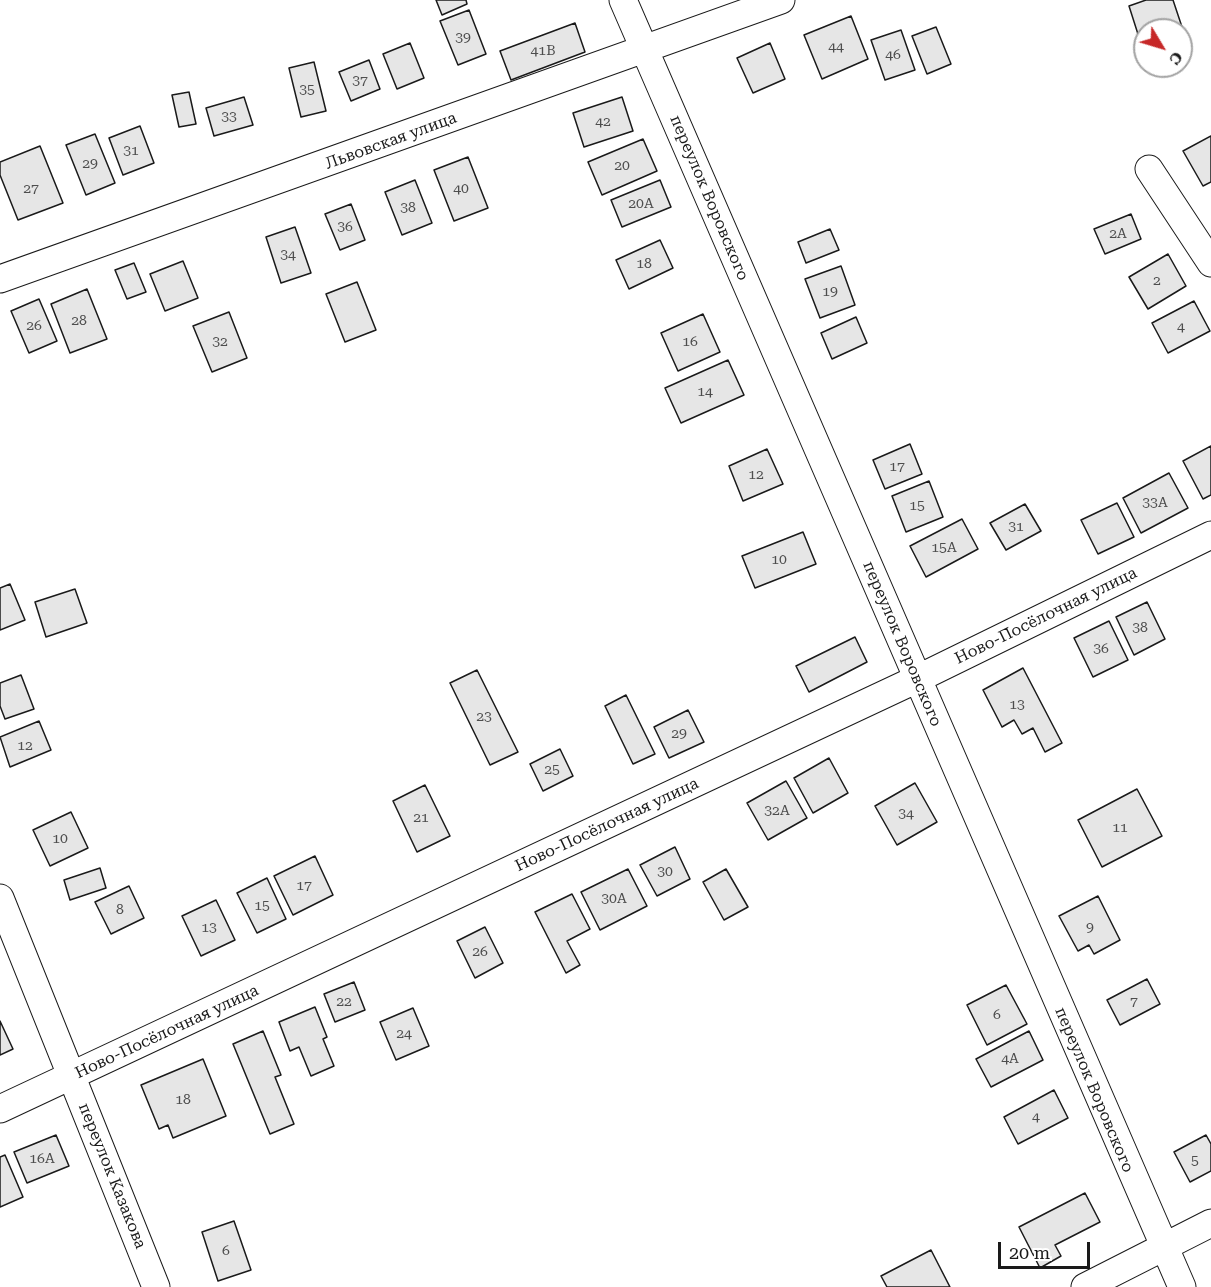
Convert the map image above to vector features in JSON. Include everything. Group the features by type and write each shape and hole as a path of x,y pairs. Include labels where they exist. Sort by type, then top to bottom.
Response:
{"street":[{"name":"переулок Воровского","path":"623,0 1162,1247 1182,1287"},
{"name":"Львовская улица","path":"0,279 781,0"},
{"path":"1149,169 1211,263"},
{"name":"Ново-Посёлочная улица","path":"0,1109 917,679 1211,536"},
{"name":"переулок Казакова","path":"0,898 156,1287"},
{"path":"1085,1287 1211,1223"}],"building":[{"path":"436,0 466,0 467,4 442,15"},
{"path":"1146,0 1173,0 1179,18 1133,19 1129,6"},
{"path":"469,10 486,54 458,65 440,21"},
{"path":"851,16 868,59 822,79 804,35"},
{"path":"575,23 585,52 511,80 500,51"},
{"path":"936,27 951,64 927,74 912,36"},
{"path":"901,30 915,70 885,80 871,40"},
{"path":"410,43 424,78 397,89 383,54"},
{"path":"770,43 785,79 753,93 737,58"},
{"path":"369,60 380,89 351,101 339,72"},
{"path":"314,62 326,111 301,117 289,68"},
{"path":"189,92 196,124 179,127 172,95"},
{"path":"244,97 253,125 214,136 206,108"},
{"path":"622,97 633,131 584,147 573,113"},
{"path":"140,126 154,163 123,175 109,138"},
{"path":"95,134 115,183 86,195 66,145"},
{"path":"1211,136 1211,182 1203,186 1183,151"},
{"path":"643,139 657,171 602,195 588,162"},
{"path":"40,146 63,203 18,220 0,175 0,162"},
{"path":"468,157 488,208 454,221 434,170"},
{"path":"415,180 432,223 402,235 385,192"},
{"path":"660,180 671,207 622,227 611,200"},
{"path":"351,204 365,240 340,250 325,214"},
{"path":"1131,214 1141,239 1105,254 1094,229"},
{"path":"295,227 311,273 281,283 266,237"},
{"path":"830,229 839,250 806,263 798,242"},
{"path":"660,240 673,268 629,289 616,260"},
{"path":"1168,254 1186,286 1148,309 1129,277"},
{"path":"183,261 198,298 165,311 150,274"},
{"path":"134,263 146,292 127,299 115,270"},
{"path":"841,266 855,305 820,318 805,279"},
{"path":"357,282 376,330 345,342 326,294"},
{"path":"87,289 107,339 70,353 51,304"},
{"path":"39,299 57,341 29,353 11,311"},
{"path":"1194,301 1210,331 1168,353 1152,323"},
{"path":"229,312 247,358 212,372 193,326"},
{"path":"703,314 720,352 678,371 661,333"},
{"path":"856,317 867,343 832,359 821,333"},
{"path":"728,360 744,395 681,423 665,388"},
{"path":"910,444 922,474 885,489 873,460"},
{"path":"1211,446 1211,495 1203,499 1183,461"},
{"path":"767,449 783,484 743,501 729,466"},
{"path":"1169,473 1188,508 1141,533 1123,498"},
{"path":"929,481 943,517 906,532 892,496"},
{"path":"1117,503 1134,537 1098,554 1081,520"},
{"path":"1025,504 1041,531 1006,550 990,523"},
{"path":"962,519 978,549 926,577 910,546"},
{"path":"803,532 816,564 755,588 742,556"},
{"path":"10,584 25,620 0,630 0,588"},
{"path":"75,589 87,623 46,637 35,602"},
{"path":"1147,602 1165,639 1134,655 1116,617"},
{"path":"1109,621 1128,660 1093,677 1074,638"},
{"path":"855,637 867,662 809,692 796,666"},
{"path":"1023,668 1062,743 1045,752 1033,728 1022,734 1014,720 1002,727 983,690"},
{"path":"477,670 518,752 490,765 450,683"},
{"path":"21,675 34,709 5,719 0,706 0,683"},
{"path":"626,695 655,754 633,764 605,706"},
{"path":"688,710 704,742 669,758 654,727"},
{"path":"39,721 51,750 10,767 0,737"},
{"path":"560,749 573,776 543,791 530,764"},
{"path":"829,758 848,793 813,813 794,778"},
{"path":"786,781 807,818 768,840 747,803"},
{"path":"915,783 937,822 897,845 875,806"},
{"path":"425,785 450,836 417,852 393,801"},
{"path":"1137,789 1162,836 1102,867 1078,820"},
{"path":"71,812 88,848 50,866 33,830"},
{"path":"675,847 690,879 657,896 640,865"},
{"path":"315,856 333,895 293,915 274,876"},
{"path":"100,868 106,888 70,900 64,880"},
{"path":"628,869 647,906 600,930 581,892"},
{"path":"726,869 748,907 724,920 703,882"},
{"path":"267,878 286,919 257,933 237,893"},
{"path":"129,886 144,918 111,934 95,902"},
{"path":"572,894 590,929 567,941 580,965 566,973 535,912"},
{"path":"1098,896 1120,940 1094,954 1089,945 1078,951 1059,916"},
{"path":"216,900 235,940 201,956 182,916"},
{"path":"485,927 503,963 475,978 457,941"},
{"path":"1147,979 1160,1004 1120,1025 1107,1000"},
{"path":"354,982 365,1010 335,1022 324,994"},
{"path":"1006,985 1027,1024 987,1045 967,1005"},
{"path":"315,1007 327,1037 323,1039 334,1066 311,1076 299,1047 290,1051 279,1022"},
{"path":"413,1008 429,1046 396,1060 380,1022"},
{"path":"0,1021 13,1049 0,1055"},
{"path":"263,1031 281,1075 275,1077 294,1124 270,1134 233,1044"},
{"path":"1029,1031 1043,1060 991,1087 976,1059"},
{"path":"203,1059 226,1116 173,1138 168,1125 159,1129 141,1085"},
{"path":"1054,1090 1068,1118 1018,1144 1004,1117"},
{"path":"56,1135 69,1166 27,1183 14,1152"},
{"path":"1206,1135 1211,1144 1211,1171 1190,1182 1174,1152"},
{"path":"5,1155 23,1197 0,1207 0,1157"},
{"path":"1085,1193 1100,1222 1055,1245 1061,1256 1040,1268 1019,1227"},
{"path":"234,1221 251,1270 218,1281 202,1232"},
{"path":"931,1250 950,1287 887,1287 881,1276"}]}
